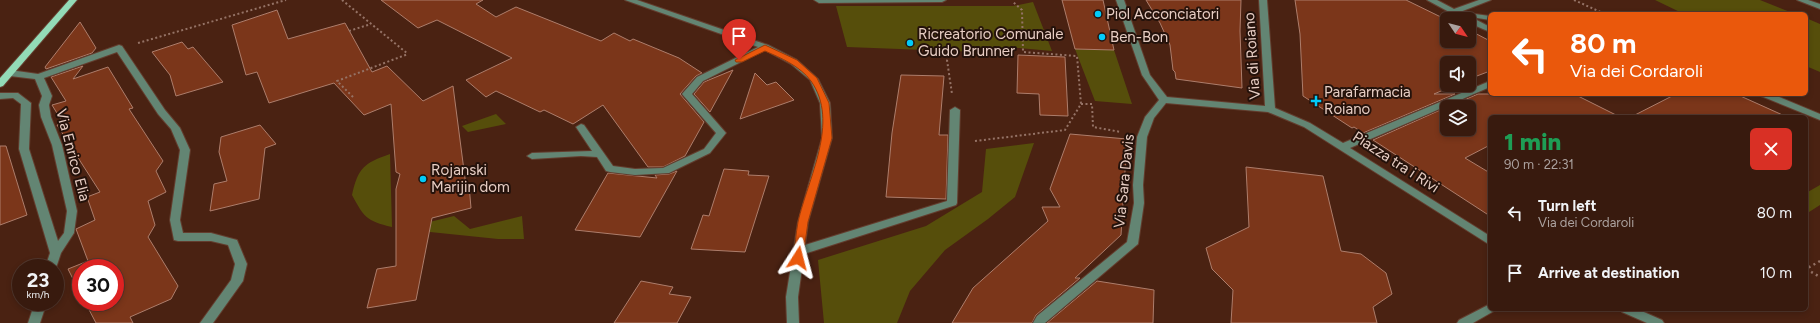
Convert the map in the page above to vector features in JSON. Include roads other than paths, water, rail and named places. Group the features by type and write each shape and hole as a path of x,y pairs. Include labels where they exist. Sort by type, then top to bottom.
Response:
{"main road":[{"path":"0,84 73,0"}],"street":[{"path":"629,0 765,48 794,62 814,79 825,103 827,138 803,222 800,251 792,297 793,323"},
{"path":"818,0 942,0"},
{"path":"1120,0 1146,75 1164,100"},
{"name":"Via di Roiano","path":"1263,0 1270,109"},
{"path":"1431,0 1488,29"},
{"path":"1455,11 1487,0"},
{"path":"1801,0 1820,7"},
{"path":"1455,11 1488,18"},
{"path":"10,73 38,77 118,48 161,112 175,128 185,150 175,220 178,237 211,237 233,243 241,264 237,282 206,323"},
{"path":"581,127 610,169 635,172 666,171 707,150 721,133 687,94 700,80 765,48"},
{"name":"Via Enrico Elia","path":"38,77 47,96 44,105 46,117 57,145 72,211 69,233 56,253 54,259"},
{"path":"1343,147 1488,85"},
{"path":"0,96 15,95 26,103 24,149 56,253"},
{"path":"1769,96 1820,117"},
{"name":"Piazza tra i Rivi","path":"1164,100 1270,109 1307,125 1488,240"},
{"name":"Via Sara Davis","path":"1039,323 1041,319 1132,244 1139,203 1138,185 1142,137 1150,118 1164,100"},
{"path":"800,251 952,203 954,110"},
{"path":"532,156 581,153 599,154"},
{"path":"1463,323 1488,309"},
{"path":"34,323 38,311"},
{"path":"1631,311 1658,323"}],"place":[{"name":"Piol Acconciatori","path":"1098,14"},
{"name":"Ben-Bon","path":"1102,37"},
{"name":"Ricreatorio Comunale Guido Brunner","path":"910,43"},
{"name":"Parafarmacia Roiano","path":"1316,101"},
{"name":"Rojanski Marijin dom","path":"423,179"}]}
